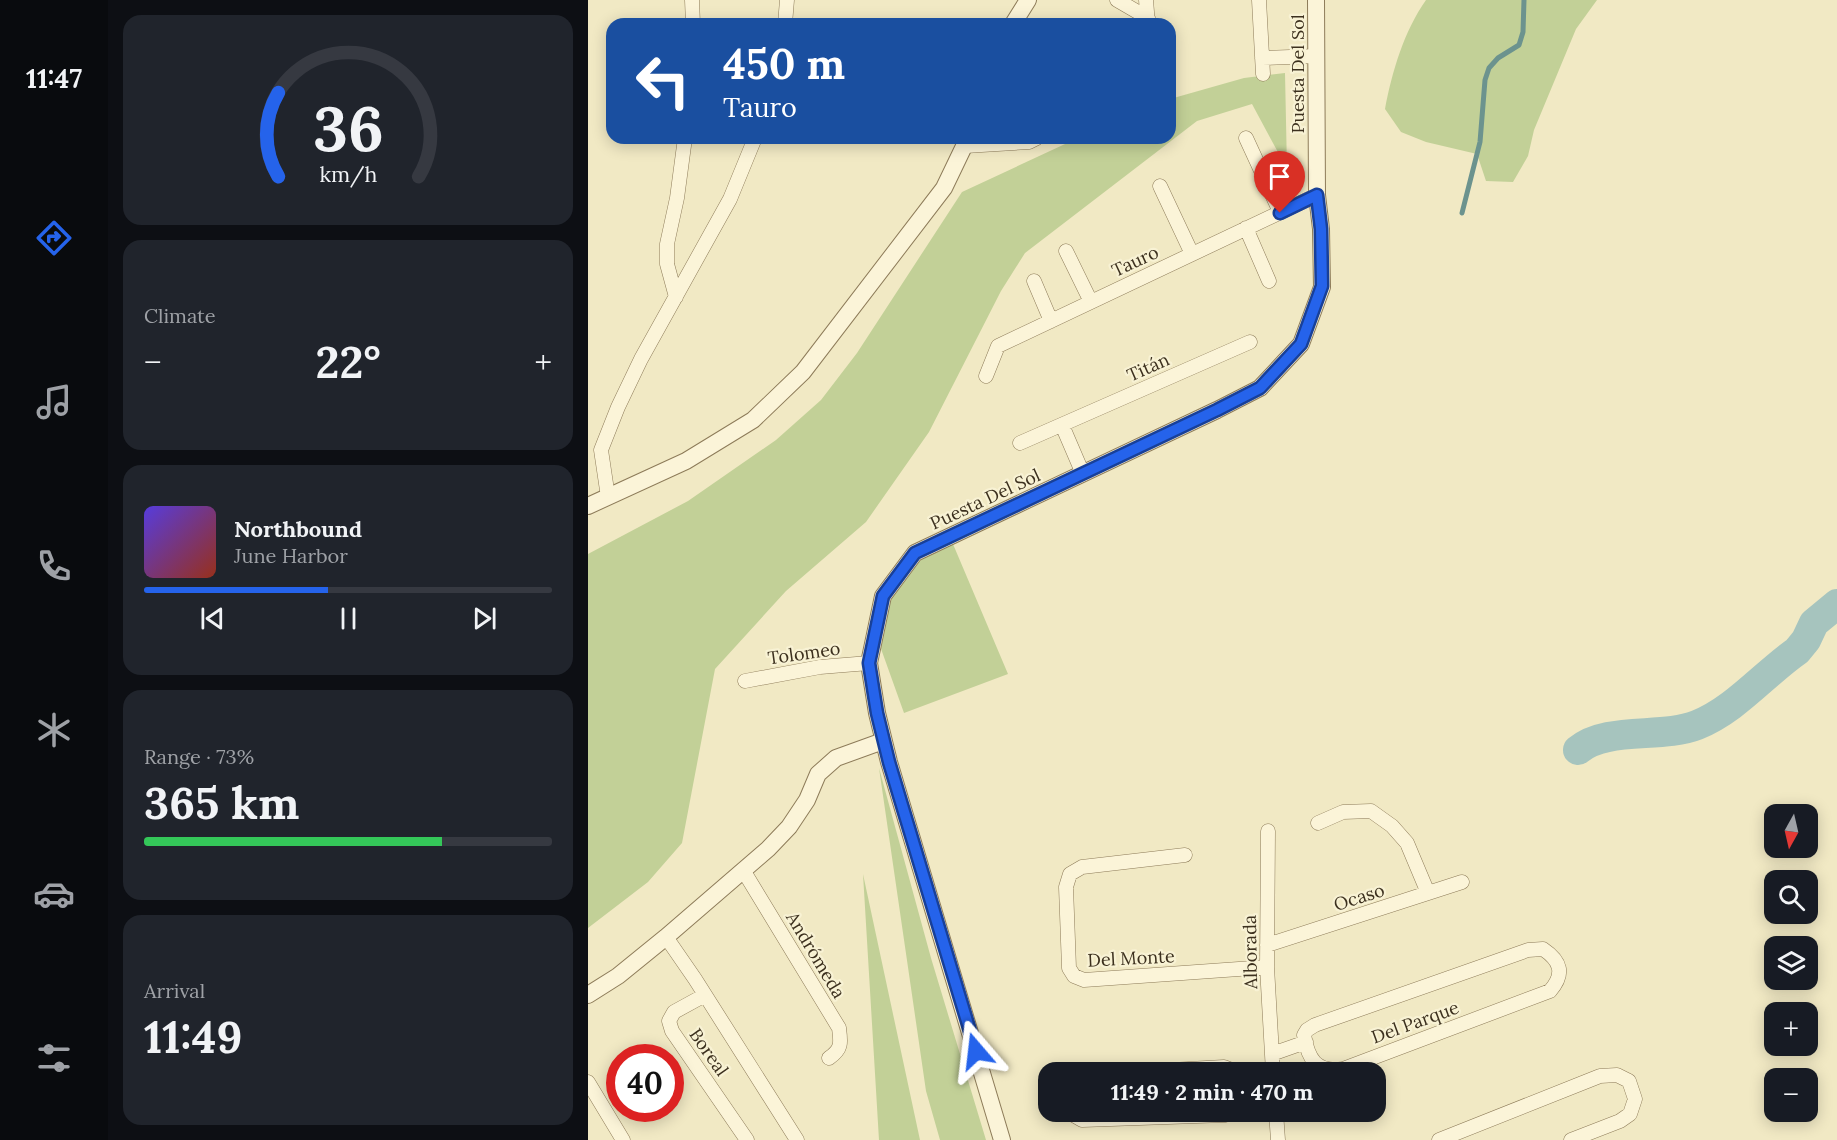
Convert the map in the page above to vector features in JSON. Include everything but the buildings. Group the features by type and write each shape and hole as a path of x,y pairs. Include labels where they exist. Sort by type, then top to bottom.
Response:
{"street":[{"path":"692,0 693,18"},
{"path":"786,18 787,0"},
{"path":"1018,18 1028,0"},
{"path":"1117,0 1144,18"},
{"path":"1146,0 1148,18"},
{"path":"1259,0 1263,74"},
{"name":"Puesta Del Sol","path":"1002,1140 877,713 869,663 883,596 915,553 1260,388 1301,344 1322,286 1321,229 1317,195 1316,0"},
{"path":"1262,58 1317,56"},
{"path":"1246,138 1280,213"},
{"path":"676,297 667,264 667,244 677,198 684,144"},
{"path":"608,497 601,450 622,397 730,199 753,144"},
{"path":"588,506 686,461 753,420 803,372 944,188 965,144"},
{"path":"1160,186 1192,254"},
{"name":"Tauro","path":"986,376 998,346 1317,195"},
{"path":"1246,228 1269,281"},
{"path":"1066,251 1091,302"},
{"path":"1034,281 1051,321"},
{"name":"Titán","path":"1020,443 1250,342"},
{"path":"1062,425 1083,474"},
{"name":"Tolomeo","path":"745,681 820,667 869,663"},
{"path":"588,995 618,975 666,937 789,827 807,800 818,774 836,758 884,741"},
{"path":"1318,823 1343,812 1371,811 1392,826 1407,843 1428,893"},
{"name":"Alborada","path":"1268,831 1267,967 1273,1062"},
{"name":"Del Monte","path":"1185,855 1082,867 1070,874 1066,887 1068,968 1074,976 1084,980 1267,967"},
{"name":"Andrómeda","path":"743,870 839,1028 841,1041 837,1053 829,1058"},
{"name":"Ocaso","path":"1267,945 1462,882"},
{"name":"Boreal","path":"666,937 797,1140"},
{"name":"Del Parque","path":"1528,950 1543,950 1554,957 1559,970 1558,982 1550,991 1343,1068 1333,1070 1322,1068 1312,1061 1306,1042 1304,1035 1315,1025 1528,950"},
{"name":"Boreal","path":"705,995 674,1012 669,1021 672,1031 747,1140"},
{"path":"1272,1054 1306,1042"},
{"path":"1438,1140 1599,1076 1617,1075 1629,1081 1635,1099 1630,1114 1620,1121 1571,1140"},
{"path":"588,1082 623,1140"},
{"path":"1277,1122 1278,1140"}],"green space":[{"path":"1426,0 1597,0 1576,29 1534,130 1528,156 1513,182 1486,181 1477,154 1426,142 1401,132 1385,109 1400,52 1411,25"},
{"path":"1285,73 1287,169 1252,104 1197,121 1176,137 1176,97 1244,78"},
{"path":"1065,144 1167,144 1025,253 1001,291 929,432 866,522 786,591 715,669 682,843 648,882 588,928 588,554 688,501 776,440 821,400 857,353 962,192"},
{"path":"950,537 1008,674 904,713 875,632 883,596 915,553"},
{"path":"879,768 931,958 986,1140 940,1140 926,1091"},
{"path":"863,874 920,1140 879,1140"}],"waterway":[{"path":"1462,213 1480,142 1485,80 1489,68 1498,58 1519,45 1523,32 1524,0"},
{"path":"1578,750 1603,738 1683,729 1711,718 1737,701 1797,651 1806,640 1814,623 1837,604"}],"route":[{"path":"976,1051 889,762 877,713 869,663 883,596 915,553 1260,388 1301,344 1322,286 1321,229 1317,195 1280,213"}]}
